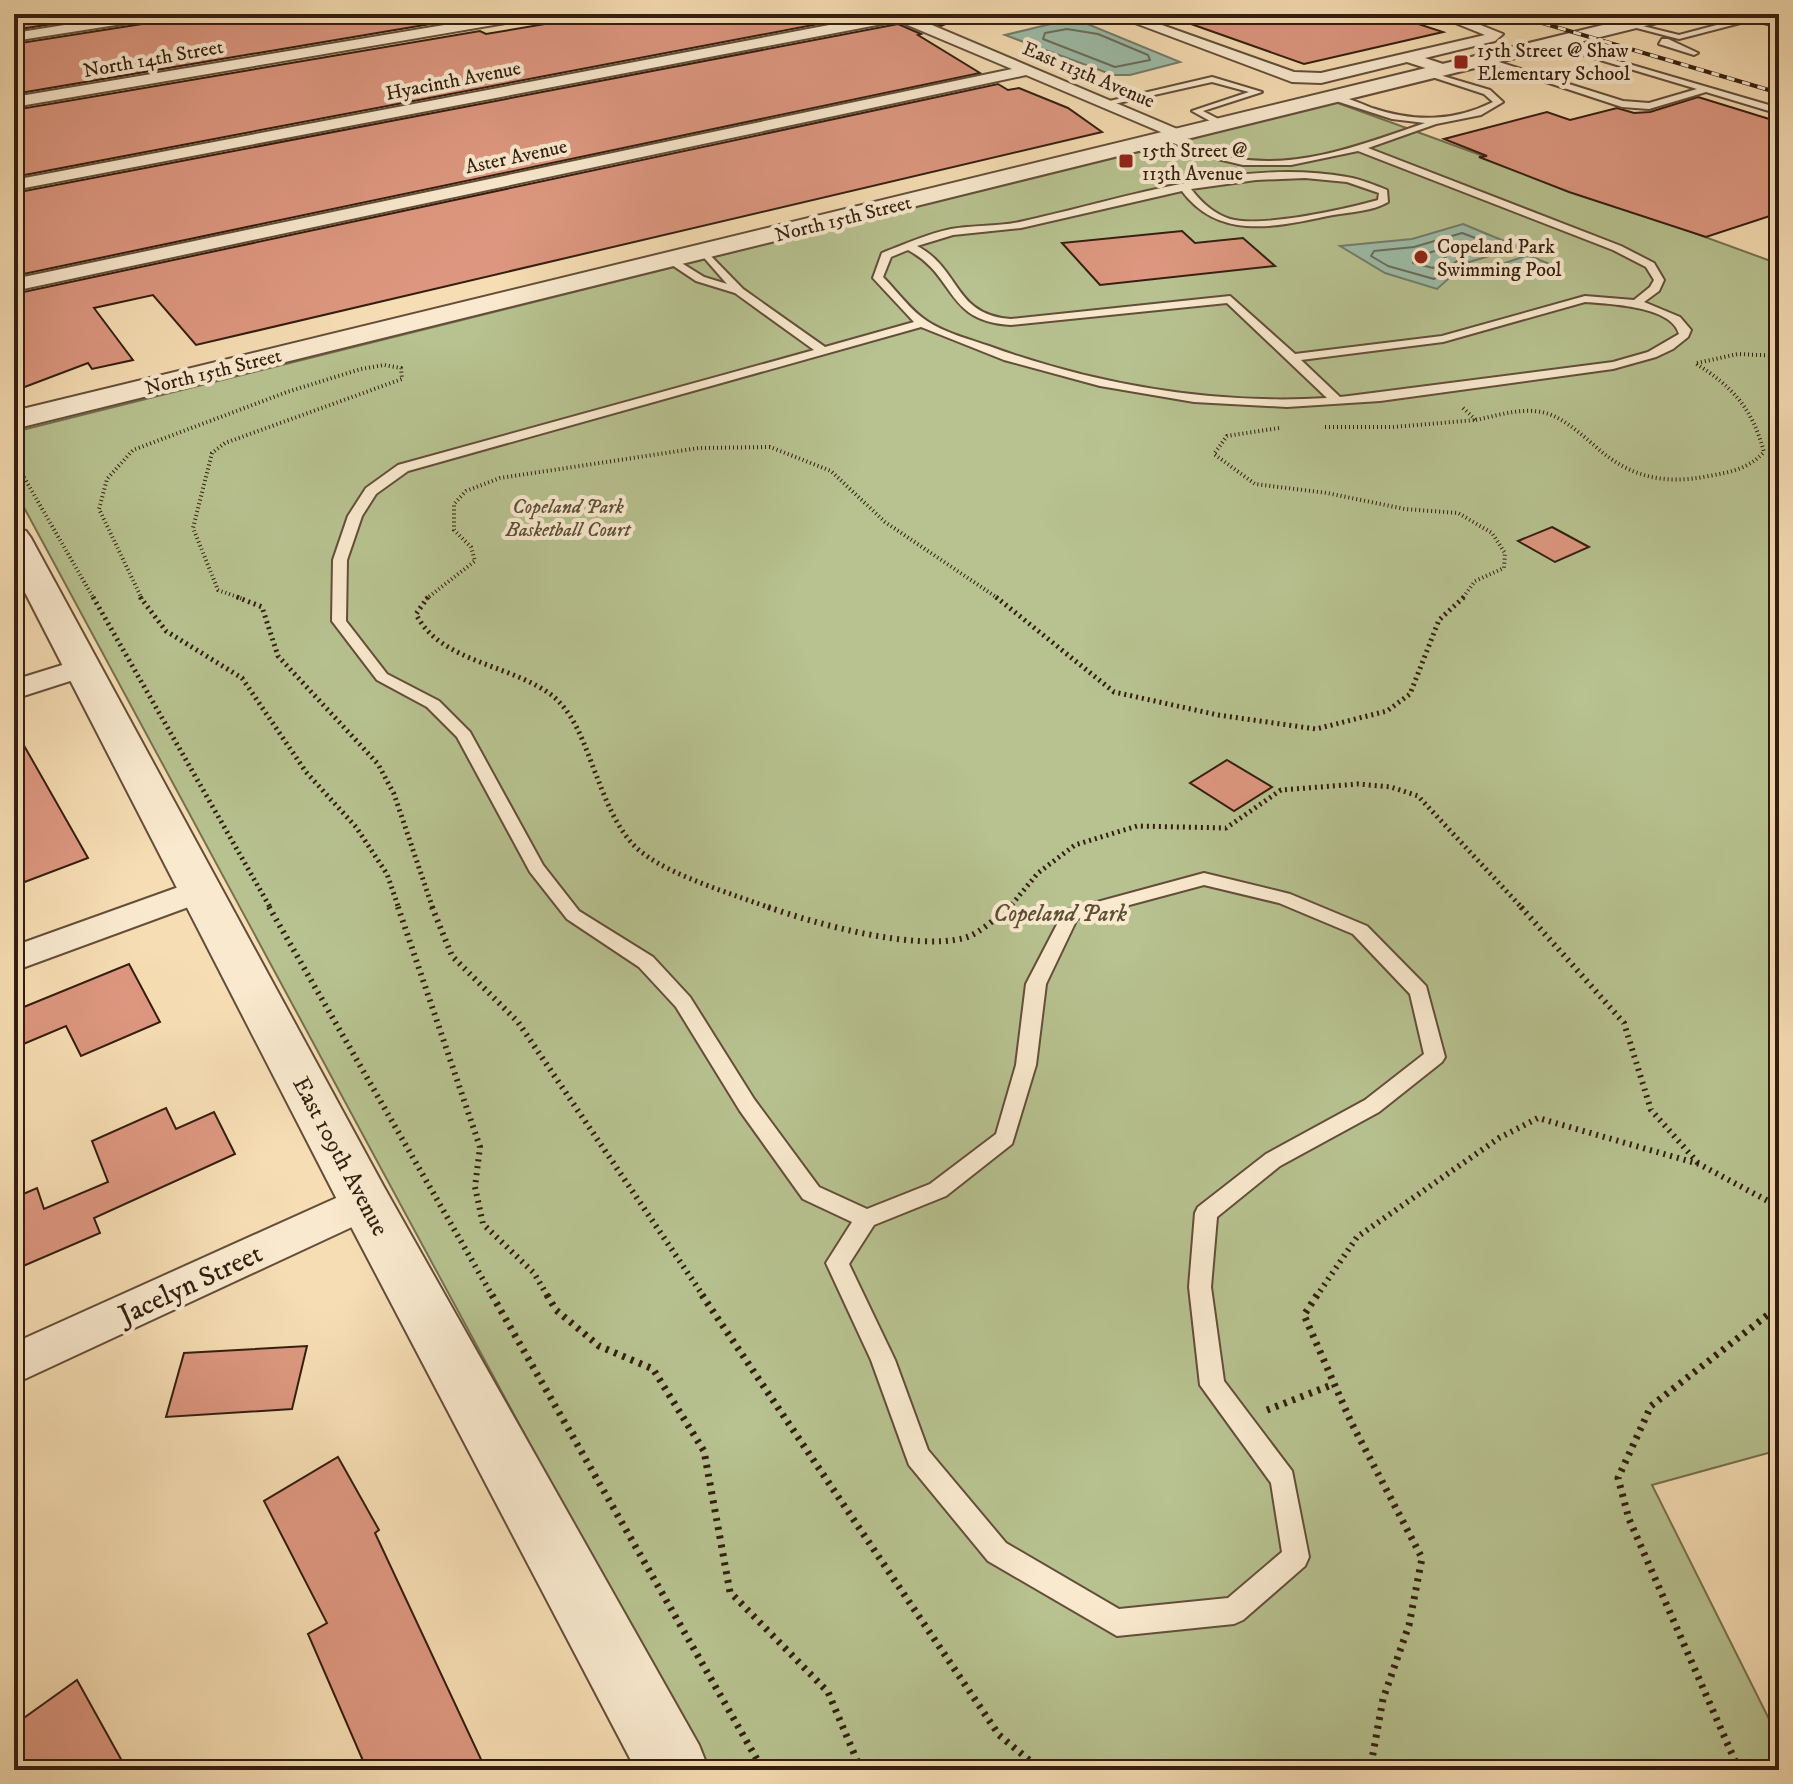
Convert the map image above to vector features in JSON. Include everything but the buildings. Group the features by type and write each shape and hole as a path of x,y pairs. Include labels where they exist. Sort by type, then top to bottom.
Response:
{"street":[{"path":"14,37 161,14"},
{"name":"North 14th Street","path":"14,102 535,14"},
{"path":"1118,14 1292,77 1321,78 1496,35 1490,30 1440,14"},
{"name":"East 113th Avenue","path":"897,15 1105,103 1173,136"},
{"name":"Hyacinth Avenue","path":"14,185 897,15"},
{"name":"North 15th Street","path":"14,420 1627,25 1675,25"},
{"path":"1408,57 1437,71"},
{"name":"Aster Avenue","path":"14,285 1027,70"},
{"name":"East 109th Avenue","path":"14,538 85,667 365,1202 674,1770"},
{"path":"14,690 85,667"},
{"path":"14,959 201,890"},
{"name":"Jacelyn Street","path":"14,1364 365,1202"}],"lane":[{"path":"1739,14 1779,25"},
{"path":"1602,18 1627,25"},
{"path":"1694,53 1662,42 1675,25 1752,18"},
{"path":"1553,43 1779,111"},
{"path":"1483,60 1622,104 1649,106 1706,89"},
{"path":"1173,136 1215,157 1246,163 1286,161 1357,147 1432,124 1460,119 1499,102 1487,92 1437,71"},
{"path":"1105,103 1212,79 1258,92 1196,111 1221,124"},
{"path":"1333,97 1382,116 1432,124"},
{"path":"1357,147 1633,255 1650,265 1659,280 1655,289 1636,303"},
{"path":"1184,187 1194,201 1214,216 1241,224 1372,205 1383,202 1384,192 1367,183 1335,176 1213,182 1184,187 1018,226 942,234 886,255 878,278 922,323 956,339 1127,389 1284,403 1441,390 1590,368 1656,353 1677,342 1685,330 1676,319 1636,303 1585,299 1443,339 1293,358"},
{"path":"909,246 936,263 969,312 989,321 1052,318 1230,299 1337,401"},
{"path":"704,252 739,291 822,350"},
{"path":"671,261 700,279 739,291"},
{"path":"866,1219 811,1193 747,1105 683,1002 646,962 573,915 536,868 464,735 433,704 382,677 339,621 340,560 355,516 371,491 403,468 922,323"},
{"path":"1204,879 1284,898 1360,930 1419,991 1435,1057 1372,1106 1273,1160 1206,1213 1200,1287 1212,1385 1283,1479 1296,1557 1234,1611 1117,1623 997,1552 918,1457 883,1360 837,1263 866,1219 938,1190 1005,1138 1026,1065 1036,984 1070,915 1204,879"}],"path":[{"path":"1316,427 1393,427 1476,420 1508,412 1549,414 1601,449 1615,464 1664,481 1691,480 1752,467 1764,452 1756,416 1738,390 1695,363 1656,353"},
{"path":"1695,363 1738,354 1779,356"},
{"path":"861,1770 828,1692 730,1592 704,1451 653,1369 599,1346 556,1310 534,1273 483,1224 475,1187 480,1147 387,874 356,827 306,772 242,678 166,631 139,596 109,536 99,509 101,495 107,479 133,450 275,396 361,369 384,365 401,368 402,379 225,443 212,453 193,528 218,590 262,607 278,656 378,764 394,794 426,892 452,956 518,1022 999,1735 1041,1770"},
{"path":"1441,390 1476,420"},
{"path":"1285,427 1227,436 1214,454 1255,484 1327,493 1405,509 1458,513 1492,533 1505,553 1504,568 1475,581 1466,596 1439,620 1410,694 1387,711 1316,729 1218,715 1114,692 1003,602 885,522 831,471 770,447 699,448 540,471 475,486 454,504 454,530 471,547 475,561 464,573 425,597 416,614 422,626 451,650 523,676 556,699 575,723 612,815 643,854 711,886 812,923 930,942 967,938 1013,905 1038,873 1075,845 1137,826 1167,824 1226,828 1281,790 1358,784 1391,787 1418,796 1466,844 1624,1023 1651,1110 1699,1164"},
{"path":"14,460 763,1770"},
{"path":"1370,1770 1383,1699 1409,1625 1422,1558 1334,1384 1304,1315 1357,1237 1499,1138 1538,1118 1699,1164 1779,1207"},
{"path":"1739,1770 1629,1519 1618,1478 1651,1406 1697,1367 1779,1306"},
{"path":"1239,1421 1334,1384"}],"green space":[{"name":"Copeland Park","path":"1335,102 1779,264 1779,1450 1652,1485 1779,1739 1779,1770 706,1770 14,489 14,432"}],"water":[{"path":"1059,22 1085,23 1180,62 1130,75 1113,75 1005,35"},
{"name":"Copeland Park Swimming Pool","path":"1463,224 1519,247 1466,263 1437,289 1385,273 1340,246 1412,239"},
{"path":"1528,255 1559,268 1533,276 1502,264"}],"railway":[{"path":"1512,14 1779,93"}],"place":[{"name":"15th Street @ Shaw Elementary School","path":"1461,62"},
{"name":"15th Street @ 113th Avenue","path":"1126,161"},
{"name":"Copeland Park Swimming Pool","path":"1421,257"}],"park label":[{"name":"Copeland Park Basketball Court","path":"568,518"}]}
